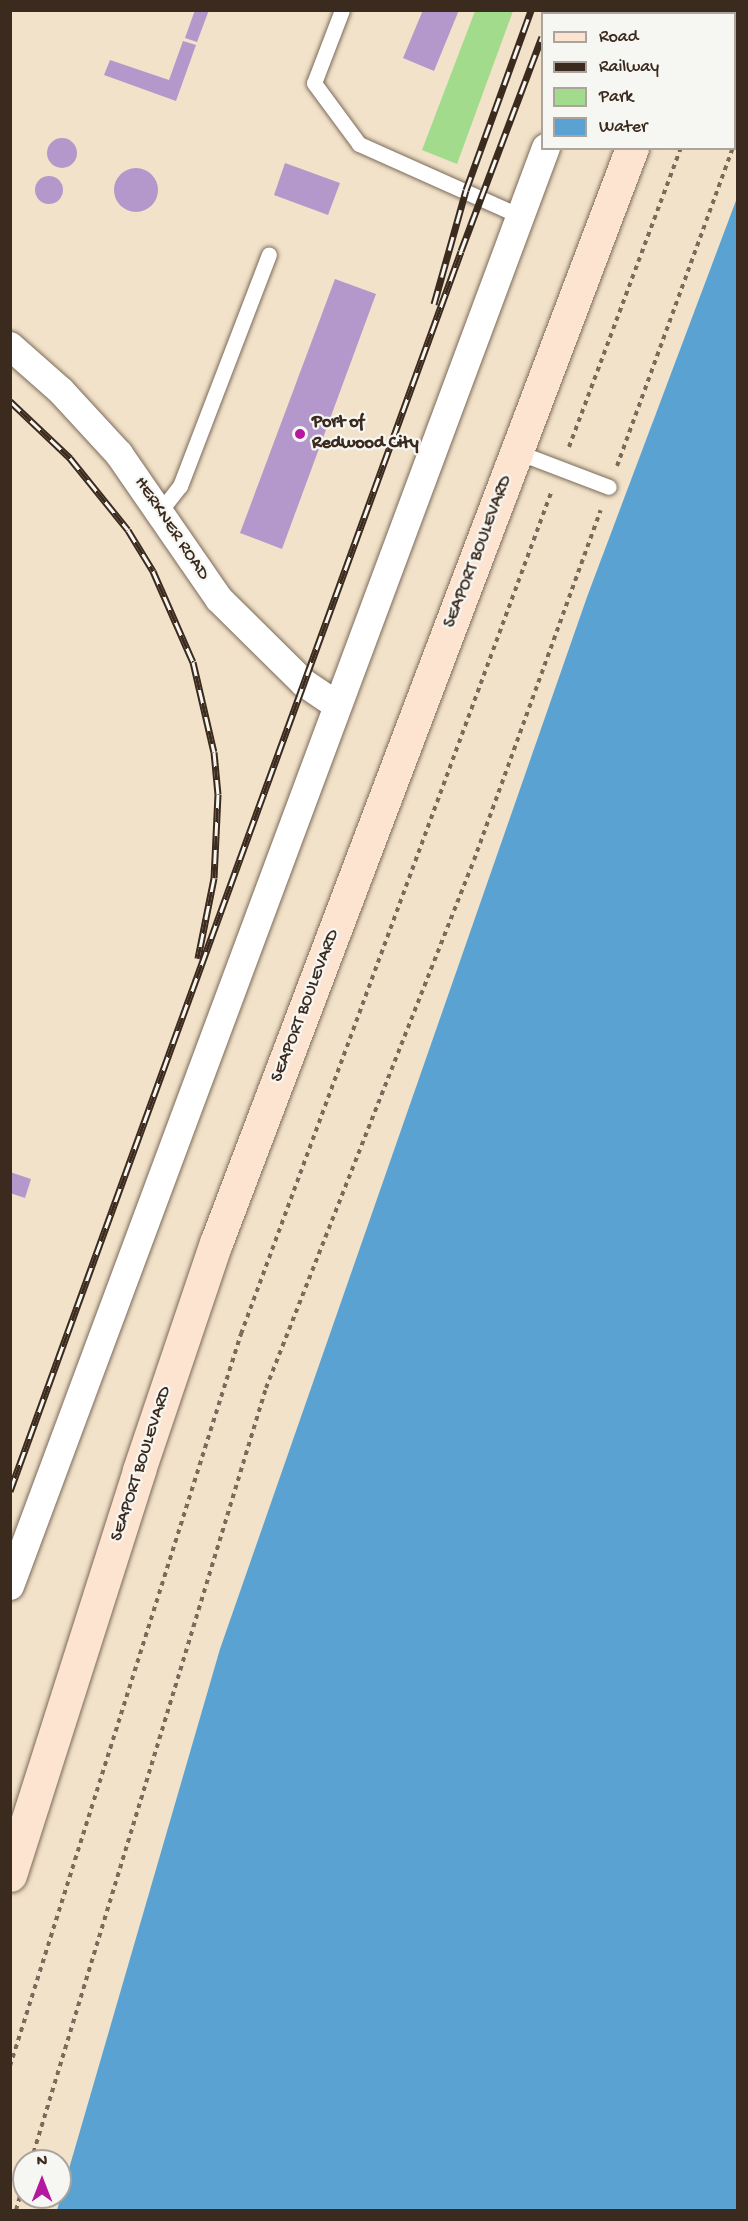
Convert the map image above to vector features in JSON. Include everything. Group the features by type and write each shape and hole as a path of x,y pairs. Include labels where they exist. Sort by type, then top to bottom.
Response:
{"main road":[{"name":"SEAPORT BOULEVARD","path":"10,1875 139,1470 216,1243 631,150"}],"street":[{"path":"10,1586 545,150"},
{"name":"HERKNER ROAD","path":"10,346 92,423 161,510 219,599 304,683 337,705"}],"lane":[{"path":"342,10 314,83 359,144 520,216"},
{"path":"161,510 180,486 269,254"},
{"path":"517,452 609,487"}],"path":[{"path":"10,2066 242,1334 560,469 680,150"},
{"path":"35,2149 266,1388 474,860 733,150"}],"green space":[{"path":"475,11 513,11 457,164 422,150"}],"water":[{"path":"737,198 737,2210 57,2210 72,2209 72,2158 220,1649 587,597"}],"building":[{"path":"195,10 209,10 197,42 185,38"},
{"path":"423,10 459,10 434,71 403,58"},
{"path":"183,41 196,45 176,101 104,75 110,60 169,80"},
{"path":"62,138 72,143 77,153 72,163 62,168 52,163 47,153 52,143"},
{"path":"285,163 340,183 328,215 274,195"},
{"path":"136,168 151,175 158,190 151,205 136,212 121,205 114,190 121,175"},
{"path":"49,176 59,180 63,190 59,200 49,204 39,200 35,190 39,180"},
{"name":"Port of Redwood City","path":"335,279 376,294 282,549 240,533"},
{"path":"10,1172 31,1179 25,1198 10,1193"}],"railway":[{"path":"434,304 466,190 531,10"},
{"path":"10,1491 461,251 541,40"},
{"path":"10,401 70,458 128,530 153,571 193,662 214,752 218,794 214,878 198,958"}],"place":[{"name":"Port of Redwood City","path":"300,434"}]}
